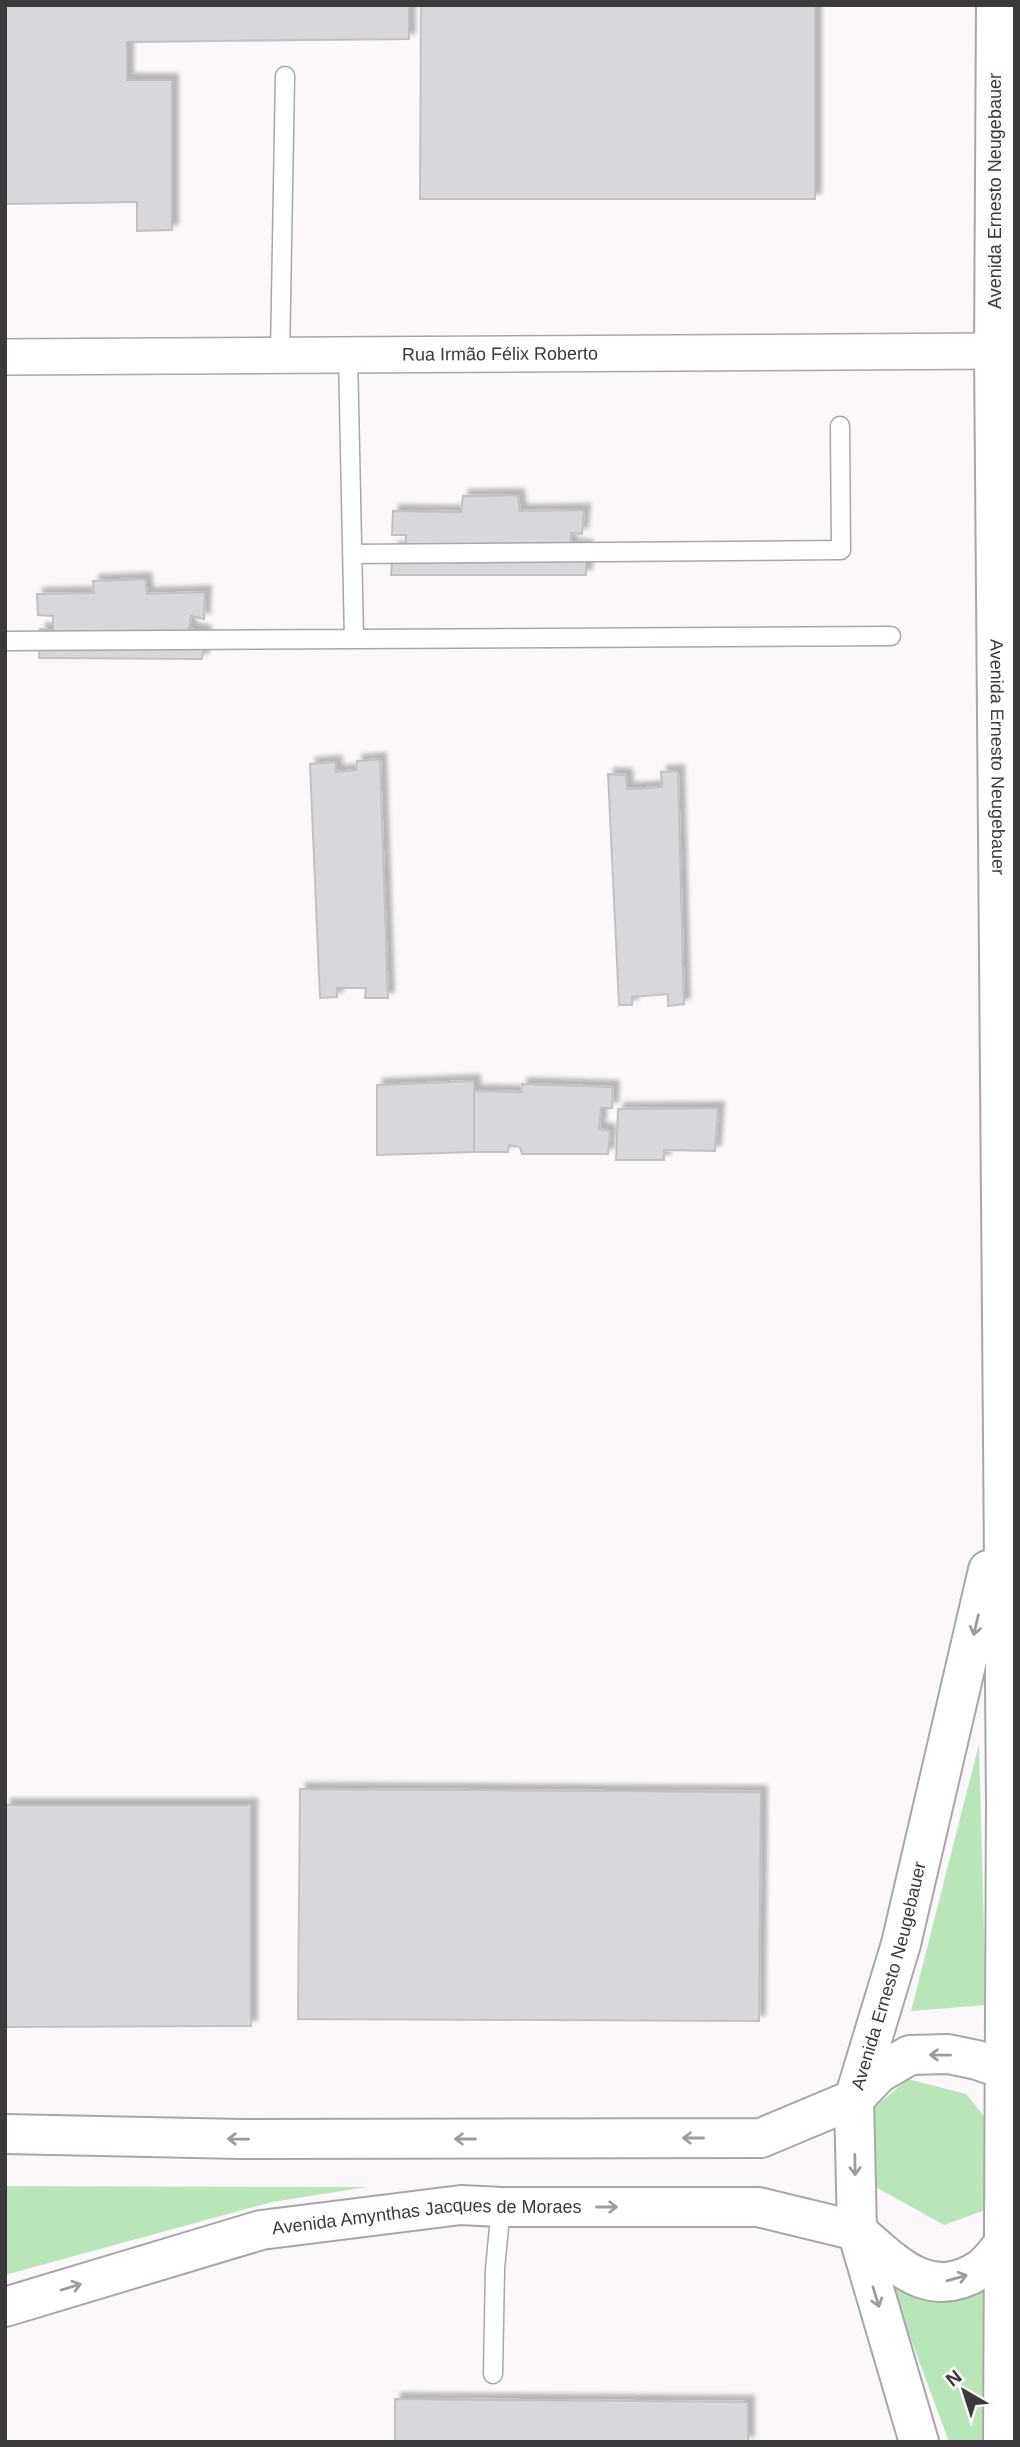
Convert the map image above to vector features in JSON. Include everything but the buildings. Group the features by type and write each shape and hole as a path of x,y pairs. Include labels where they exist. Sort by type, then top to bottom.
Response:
{"main road":[{"name":"Avenida Ernesto Neugebauer","path":"996,5 994,351 1003,1510 1011,1803 1003,2245 1003,2442"},
{"name":"Avenida Ernesto Neugebauer","path":"919,2442 857,2231 854,2099 901,1944 1003,1510"},
{"path":"5,2134 241,2139 761,2138 854,2099 879,2073 909,2055 948,2054 1006,2070"},
{"name":"Avenida Amynthas Jacques de Moraes","path":"5,2307 261,2230 461,2205 758,2207 857,2231"},
{"path":"857,2231 910,2275 932,2281 953,2281 982,2268 1003,2245"}],"street":[{"name":"Rua Irmão Félix Roberto","path":"5,357 994,351"}],"lane":[{"path":"280,356 285,76"},
{"path":"348,355 354,639"},
{"path":"352,554 841,550 840,426"},
{"path":"5,641 891,636"},
{"path":"493,2374 495,2269 501,2207"}],"green space":[{"path":"979,1744 986,2005 911,2011"},
{"path":"908,2079 966,2094 992,2126 988,2209 944,2225 863,2180 868,2113"},
{"path":"5,2186 367,2187 272,2202 5,2275"},
{"path":"888,2277 921,2292 994,2289 987,2442 949,2442"}]}
